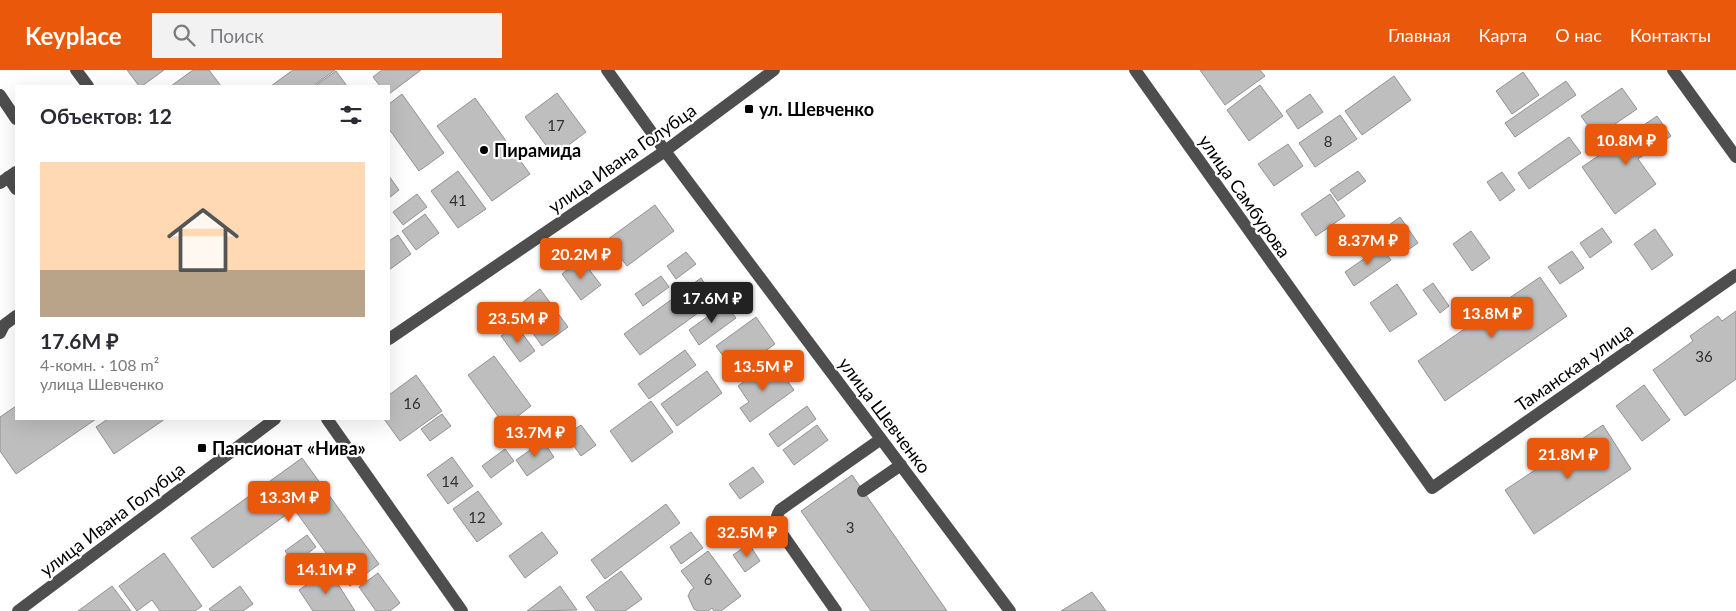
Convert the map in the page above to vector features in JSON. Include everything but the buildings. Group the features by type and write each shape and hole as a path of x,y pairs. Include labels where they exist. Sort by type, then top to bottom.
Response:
{"street":[{"path":"76,70 87,85"},
{"name":"улица Шевченко","path":"607,70 665,151 1010,611"},
{"name":"улица Ивана Голубца","path":"390,338 665,151 774,70"},
{"name":"улица Самбурова","path":"1135,70 1432,488"},
{"path":"1673,70 1736,157"},
{"path":"0,95 15,118"},
{"path":"8,177 15,188"},
{"name":"Таманская улица","path":"1432,488 1736,275"},
{"path":"0,332 4,325 15,317"},
{"name":"улица Ивана Голубца","path":"18,611 274,420"},
{"path":"328,420 462,611"},
{"path":"836,611 778,528 776,523 777,515 780,510 881,439"},
{"path":"863,491 900,465"}],"place":[{"name":"ул. Шевченко","path":"749,109"},
{"name":"Пирамида","path":"484,150"},
{"name":"Пансионат «Нива»","path":"202,448"}]}
